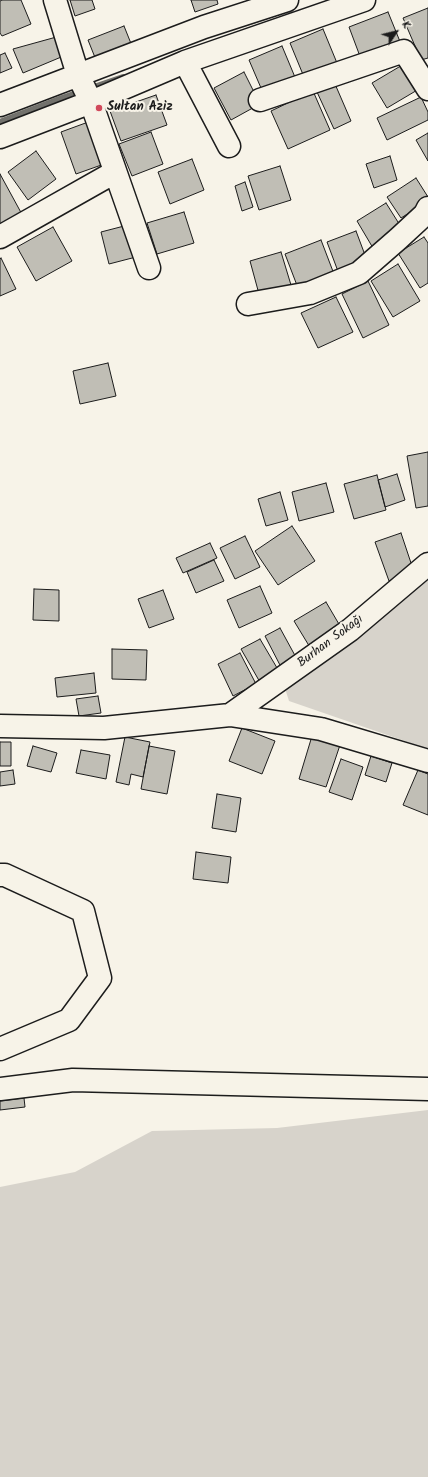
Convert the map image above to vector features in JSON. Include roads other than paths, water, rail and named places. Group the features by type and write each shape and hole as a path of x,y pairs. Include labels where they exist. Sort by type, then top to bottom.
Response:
{"street":[{"path":"55,0 78,75 91,102 149,268"},
{"path":"0,105 204,27 287,0"},
{"path":"0,137 91,102 185,62 364,0"},
{"path":"260,100 404,51 424,77"},
{"path":"185,62 229,146"},
{"path":"0,237 115,172"},
{"path":"248,304 310,293 359,273 425,214 428,208"},
{"name":"Burhan Sokağı","path":"230,715 350,630 428,564"},
{"path":"0,726 104,728 230,715 321,729 428,761"},
{"path":"0,875 5,875 83,911 100,978 69,1020 0,1049"},
{"path":"0,1089 73,1080 428,1089"}],"waterway":[{"path":"0,122 62,98 123,77"}],"place":[{"name":"Sultan Aziz","path":"99,108"}]}
